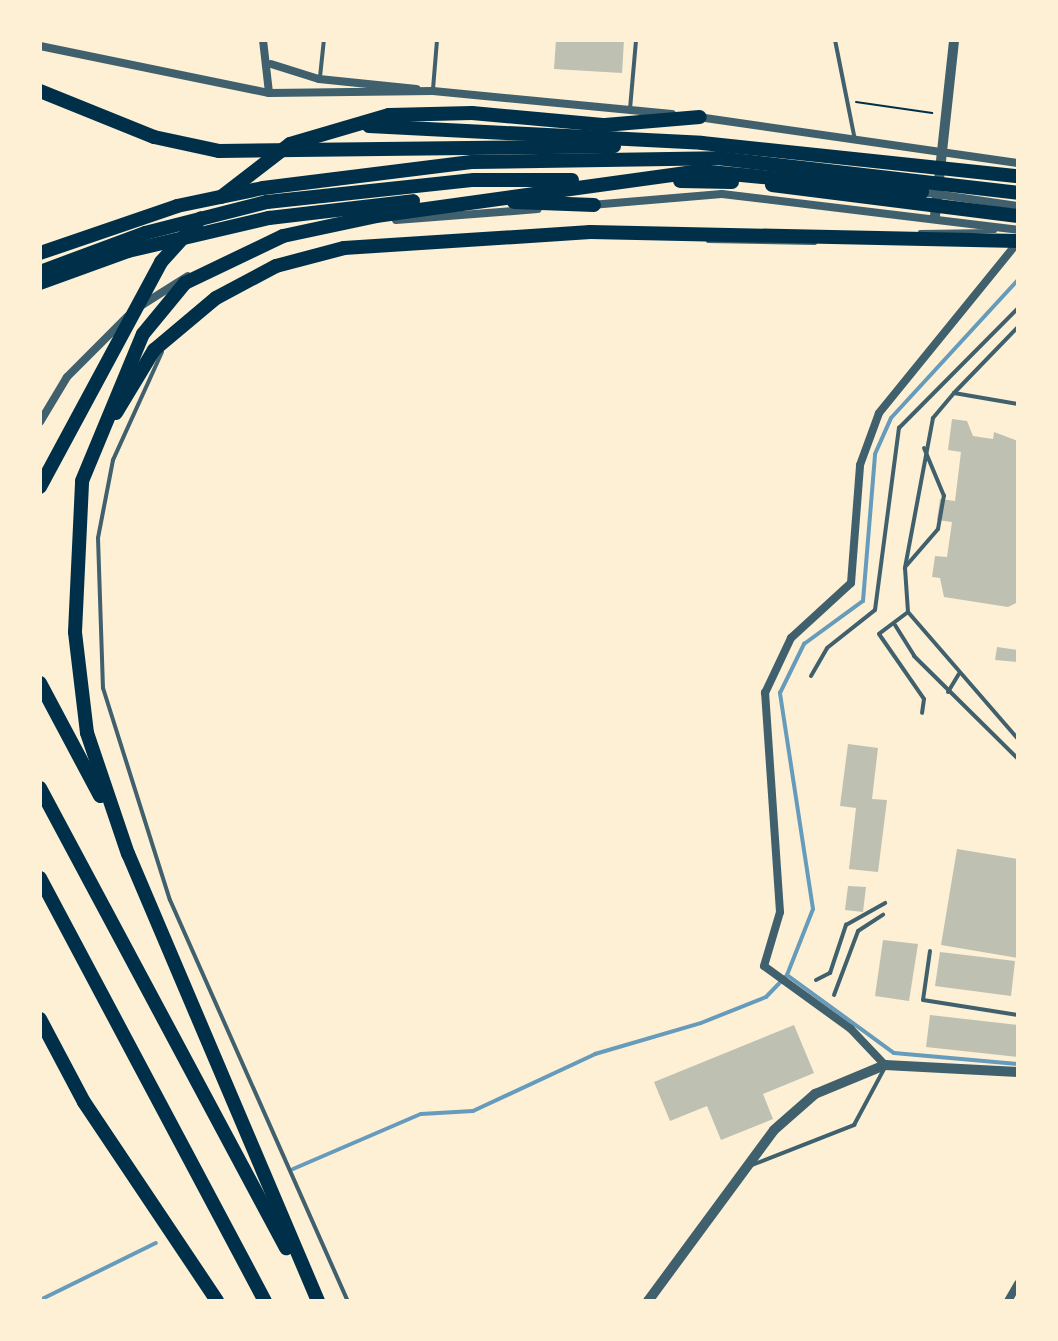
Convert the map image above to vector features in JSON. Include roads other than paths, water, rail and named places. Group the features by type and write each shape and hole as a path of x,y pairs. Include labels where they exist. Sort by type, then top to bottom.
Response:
{"highway":[{"path":"40,91 154,137 219,151 655,145 717,158 1018,193"},
{"path":"40,487 121,329 161,262 243,174 323,132 417,112 605,125 700,117"},
{"path":"323,132 378,125 702,143 1018,176"},
{"path":"40,253 177,206 355,172 473,162 717,158"},
{"path":"316,1301 128,854 87,733 78,661 74,565 82,481 143,334 185,283 283,236 699,171 929,193"},
{"path":"40,272 145,233 267,202 474,180 775,185 1018,216"},
{"path":"40,283 128,251 269,218 426,200 594,205"},
{"path":"82,481 154,350 251,279 344,248 590,232 1018,242"},
{"path":"40,683 128,854"},
{"path":"40,788 316,1301"},
{"path":"40,878 265,1301"},
{"path":"40,1019 84,1102"},
{"path":"40,1042 84,1102 217,1301"}],"street":[{"path":"263,40 271,64 269,93"},
{"path":"935,216 929,193 941,151 954,40"},
{"path":"40,46 209,86 269,93 433,91"},
{"path":"271,64 319,79 700,117 1018,163"},
{"path":"929,193 1018,206"},
{"path":"40,422 67,377 111,328 169,285 243,249 367,222 722,194 935,216 1018,230"},
{"path":"885,1065 796,989 764,966 780,912 765,693 791,638 851,583 860,465 879,413 1018,242"},
{"path":"648,1301 794,1108 851,1074 885,1065 1018,1072"},
{"path":"1008,1301 1018,1284"}],"lane":[{"path":"319,79 324,40"},
{"path":"433,91 437,40"},
{"path":"630,110 636,40"},
{"path":"835,40 855,141"},
{"path":"348,1301 170,900 103,688 98,538 113,460 160,354 219,293 281,262 369,248 593,237 798,245 1018,230"},
{"path":"811,676 827,648 875,610 899,428 1018,308"},
{"path":"1018,327 954,393 923,444 905,568 908,612 1018,739"},
{"path":"954,393 1018,404"},
{"path":"905,568 938,529 944,496 923,444"},
{"path":"908,612 895,625 879,634 924,699 922,713"},
{"path":"895,625 948,692 1018,759"},
{"path":"948,692 959,674"},
{"path":"816,980 830,973 846,925 885,903"},
{"path":"834,995 858,931 883,915"},
{"path":"930,951 923,1000 1018,1015"},
{"path":"752,1165 854,1125 885,1065"}],"waterway":[{"path":"293,1169 421,1114 473,1111 595,1054 701,1023 766,997 787,975 813,909 780,693 804,644 863,601 875,454 891,418 1018,280"},
{"path":"787,975 894,1053 1018,1064"},
{"path":"40,1300 156,1243"}]}
